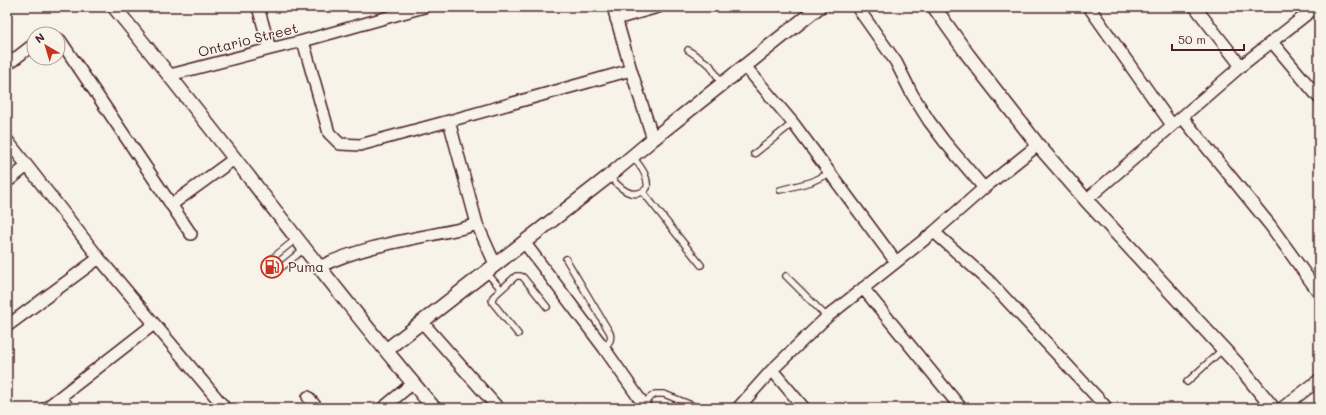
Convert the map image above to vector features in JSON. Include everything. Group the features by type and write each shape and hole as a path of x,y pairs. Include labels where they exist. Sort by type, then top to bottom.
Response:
{"street":[{"path":"114,7 170,75 300,244 434,408"},
{"path":"258,7 270,49"},
{"name":"Ontario Street","path":"170,75 270,49 304,42 424,7"},
{"path":"613,7 653,139"},
{"path":"616,19 658,7"},
{"path":"386,350 609,176 653,139 819,7"},
{"path":"857,7 896,62 912,94 929,121 984,188"},
{"path":"934,7 968,55 1038,145 1086,200 1223,349 1273,408"},
{"path":"1089,7 1172,125"},
{"path":"1195,7 1241,66"},
{"path":"1086,200 1241,66 1316,7"},
{"path":"304,42 329,133 340,144 360,145 631,70"},
{"path":"1272,42 1319,98"},
{"path":"66,49 191,234"},
{"path":"7,65 26,50"},
{"path":"745,66 793,123 896,262"},
{"path":"1182,117 1270,225 1319,293"},
{"path":"449,121 477,224 491,268"},
{"path":"7,140 99,258 225,408"},
{"path":"738,408 772,370 827,317 934,232 984,188 1038,145"},
{"path":"171,205 234,159"},
{"path":"7,182 27,166"},
{"path":"319,267 358,251 477,224"},
{"path":"934,232 990,282 1107,408"},
{"path":"524,242 604,348 645,406"},
{"path":"7,326 99,258"},
{"path":"862,288 961,408"},
{"path":"422,322 498,408"},
{"path":"46,408 154,324"},
{"path":"772,370 804,408"},
{"path":"1282,408 1319,380"},
{"path":"383,408 413,383"},
{"path":"60,397 68,408"},
{"path":"308,397 317,408"}],"lane":[{"path":"688,50 710,65 722,84"},
{"path":"754,154 793,123"},
{"path":"609,176 625,191 639,194 643,192 647,188 646,178 641,167 632,157"},
{"path":"780,190 811,182 830,173"},
{"path":"643,192 701,265"},
{"path":"300,244 276,271 274,272 268,265 270,260 300,244"},
{"path":"566,260 610,333 610,342 604,348"},
{"path":"491,268 502,289"},
{"path":"518,334 492,300 493,297 516,276 520,276 523,277 547,307"},
{"path":"786,276 827,317"},
{"path":"1187,382 1223,349"},
{"path":"645,406 655,394 664,394 699,408"}],"place":[{"name":"Puma","path":"272,267"}]}
